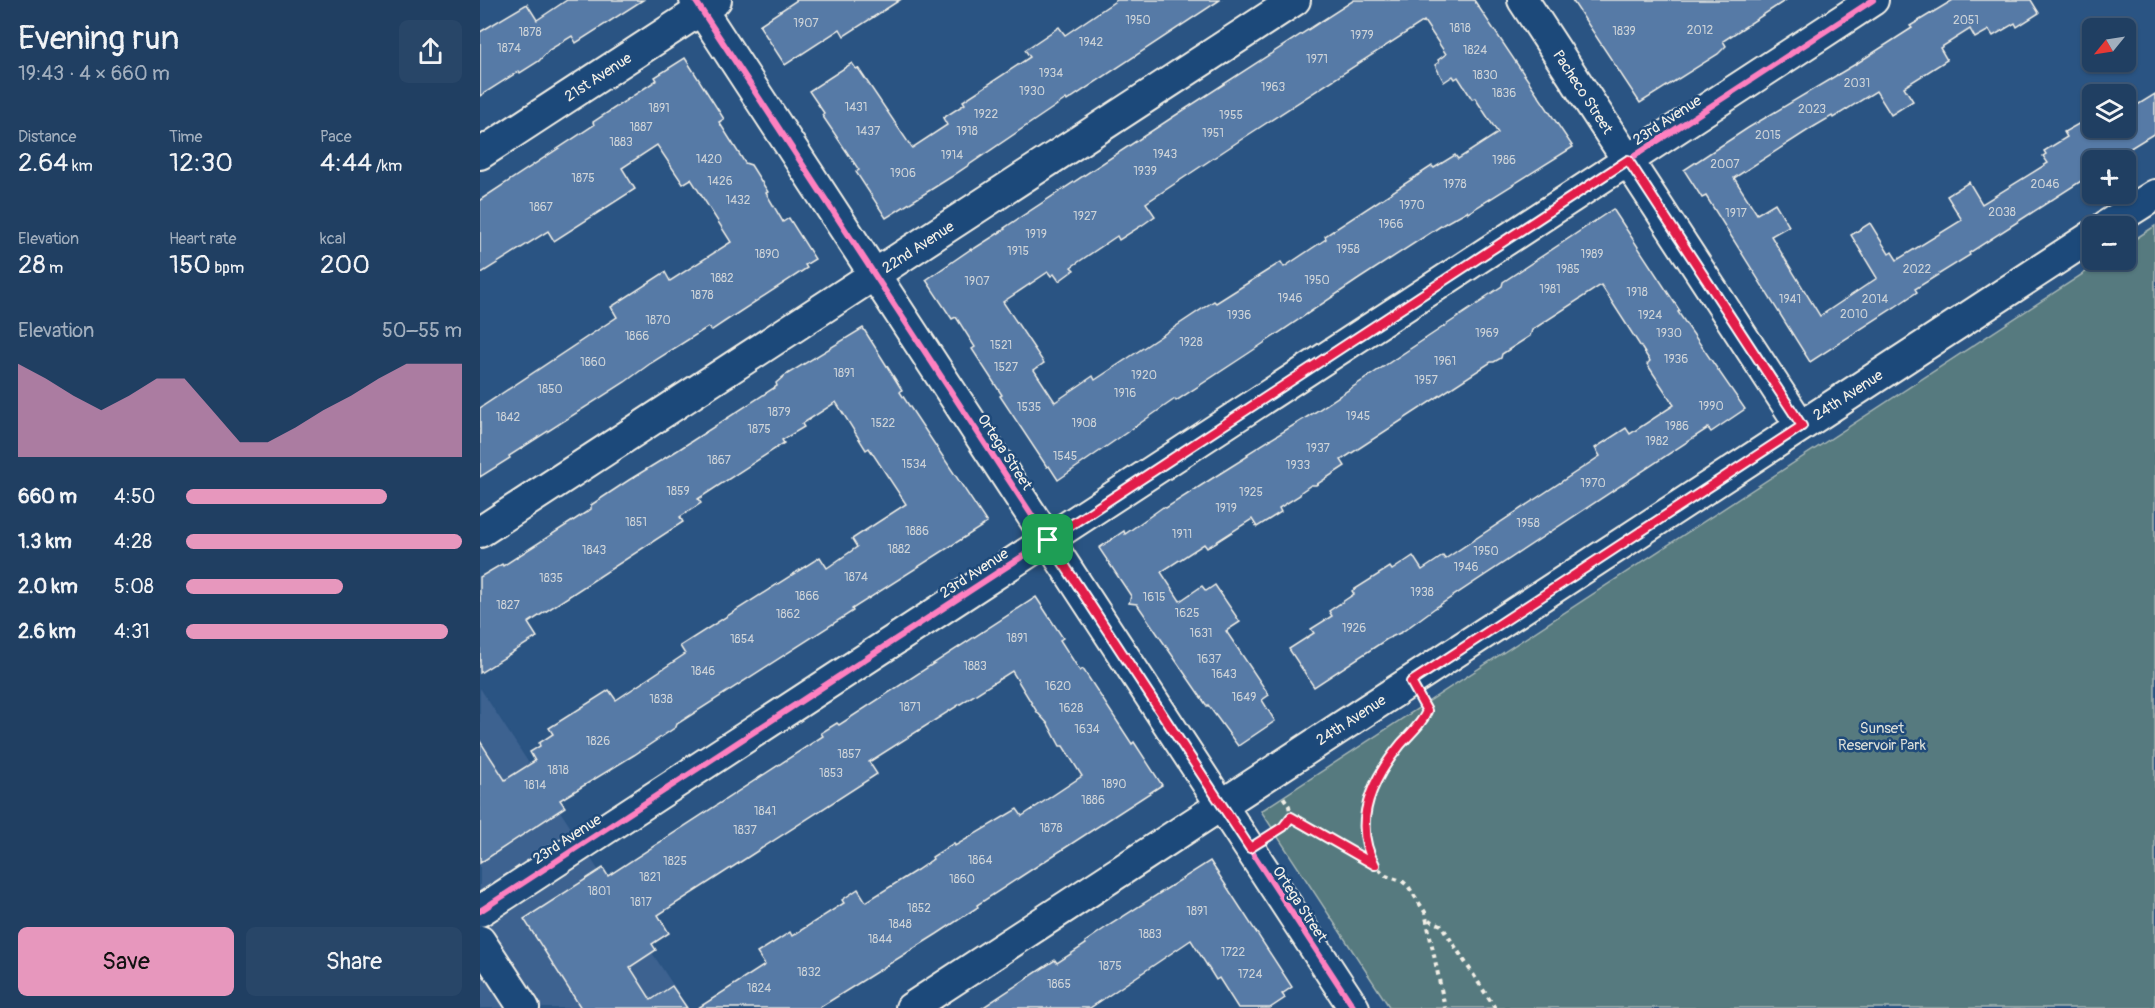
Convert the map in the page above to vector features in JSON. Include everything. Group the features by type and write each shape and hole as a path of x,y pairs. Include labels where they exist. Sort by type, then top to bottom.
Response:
{"street":[{"name":"22nd Avenue","path":"480,532 1295,0"},
{"name":"Pacheco Street","path":"1523,0 1802,426"},
{"name":"23rd Avenue","path":"480,911 1873,0"},
{"name":"Ortega Street","path":"704,3 875,275 1354,1008"},
{"name":"21st Avenue","path":"480,154 704,3"},
{"path":"2122,216 2155,195"},
{"name":"24th Avenue","path":"911,1008 2082,243"},
{"path":"480,941 524,1008"}],"path":[{"path":"1375,865 1365,839 1365,818 1369,796 1385,765 1421,723 1427,711 1411,682"},
{"path":"1250,848 1283,827 1291,817 1289,806 1268,775"},
{"path":"1291,817 1375,865 1386,876 1402,881 1408,886 1428,919 1446,1008"},
{"path":"1428,919 1441,925 1495,1008"}],"shaded area":[{"path":"480,688 688,1008 480,1008"}],"green space":[{"name":"Sunset Reservoir Park","path":"2155,226 2155,1008 1390,1008 1261,811 2089,270 2136,270 2136,238"}],"building":[{"path":"567,0 643,0 576,43 572,36 549,50 539,61 480,96 480,32 527,4 537,20"},
{"path":"797,0 900,0 844,36 840,29 785,65 759,25"},
{"path":"1117,0 1220,0 886,218 856,172 859,170 822,115 824,113 809,91 852,63 856,69 858,68 912,148 947,125 943,118 965,104 963,101 1030,57 1025,50 1059,27 1065,35"},
{"path":"1354,0 1474,0 1573,147 1468,213 1467,211 1444,224 1176,401 1175,399 1058,480 1000,396 1002,395 972,349 975,347 956,317 952,319 926,280","holes":["1424,21 1446,54 1435,65 1444,82 1453,76 1455,79 1458,77 1498,133 1458,159 1455,155 1434,168 1432,166 1325,236 1326,239 1284,267 1281,262 1216,303 1214,301 1095,380 1093,376 1055,402 1034,370 1044,363 1003,302 1048,272 1051,276 1054,274 1059,281 1074,270 1071,267 1117,236 1119,240 1155,216 1146,203"]},
{"path":"1572,0 1786,0 1723,41 1726,46 1718,54 1640,103"},
{"path":"1953,0 2031,0 2039,13 2017,27 2015,23 1993,36 1989,30 1975,38 1970,29 1940,48 1947,60 1904,87 1913,101 1891,115 1876,91 1833,118 1832,116 1810,129 1734,178 1757,214 1775,203 1789,226 1771,236 1820,316 1877,278 1851,235 1870,223 1889,254 1892,252 1897,260 1962,220 1947,196 1969,182 1982,204 2048,163 2043,156 2046,154 2044,151 2067,137 2064,132 2082,122 2082,138 2136,138 2136,106 2155,94 2155,133 2127,150 2082,150 2082,180 1915,289 1917,292 1810,362 1706,196 1702,198 1684,170 1748,128 1859,62 1912,28 1910,26"},
{"path":"685,58 724,119 719,122 745,163 751,165 783,222 789,218 815,259 805,265 807,268 712,330 708,327 651,363 480,477 480,408 617,317 611,307 665,272 670,281 731,242 691,179 683,184 657,145 622,168 635,189 554,241 548,231 480,274 480,200 594,125 593,122 657,80 655,77"},
{"path":"1613,209 1680,311 1678,312 1745,409 1711,432 1708,428 1402,632 1387,639 1314,687 1289,649 1314,633 1311,629 1332,616 1329,611 1354,594 1352,591 1390,567 1392,570 1413,556 1422,570 1443,556 1445,559 1600,456 1595,448 1626,428 1630,434 1674,405 1647,364 1650,361 1601,285 1532,330 1530,336 1502,354 1501,358 1491,362 1341,460 1345,466 1301,492 1300,495 1279,508 1281,512 1257,527 1252,519 1207,548 1204,544 1161,572 1180,601 1202,586 1206,591 1215,585 1240,622 1226,631 1269,695 1262,700 1275,721 1238,746 1207,706 1137,604 1129,603 1131,596 1099,548 1124,531 1125,534 1163,507 1166,508 1315,412 1485,299 1502,286 1503,282"},
{"path":"863,328 902,390 900,392 987,523 677,724 676,727 634,755 560,800 565,807 480,863 480,741 505,780 535,761 530,752 553,734 549,728 609,690 616,700 685,654 680,646 820,557 827,568 857,547 852,539 906,504 869,448 866,450 836,402 802,424 804,427 782,440 784,443 698,499 701,503 680,517 683,522 528,623 537,637 480,673 480,577 502,564 503,566 585,513 591,509 591,505 777,386 776,383 784,376"},
{"path":"1036,597 1063,638 1060,640 1080,671 1083,669 1162,785 977,905 978,907 937,934 819,1008 698,1008 765,965 757,953 790,932 792,936 844,903 842,900 858,889 866,902 917,870 954,843 955,846 1017,809 1022,816 1082,776 1063,746 1060,746 1048,724 1037,712 1012,671 869,762 877,774 658,915 669,933 652,944 656,950 630,967 651,1000 672,986 687,1008 581,1008 524,919 603,868 608,876 823,736 821,733 837,723 839,725"},
{"path":"1210,861 1292,987 1282,994 1285,998 1270,1008 1238,1008 1219,978 1216,980 1191,940 1090,1008 982,1008 1055,960 1057,963 1108,926"}],"cycle path":[{"path":"695,0 1354,1008"},
{"path":"480,911 1873,0"}],"route":[{"path":"1628,160 1802,426 1411,682 1427,711 1421,723 1385,765 1369,796 1365,818 1365,839 1375,865 1291,817 1283,827 1250,848 1048,540 1628,160"}]}
